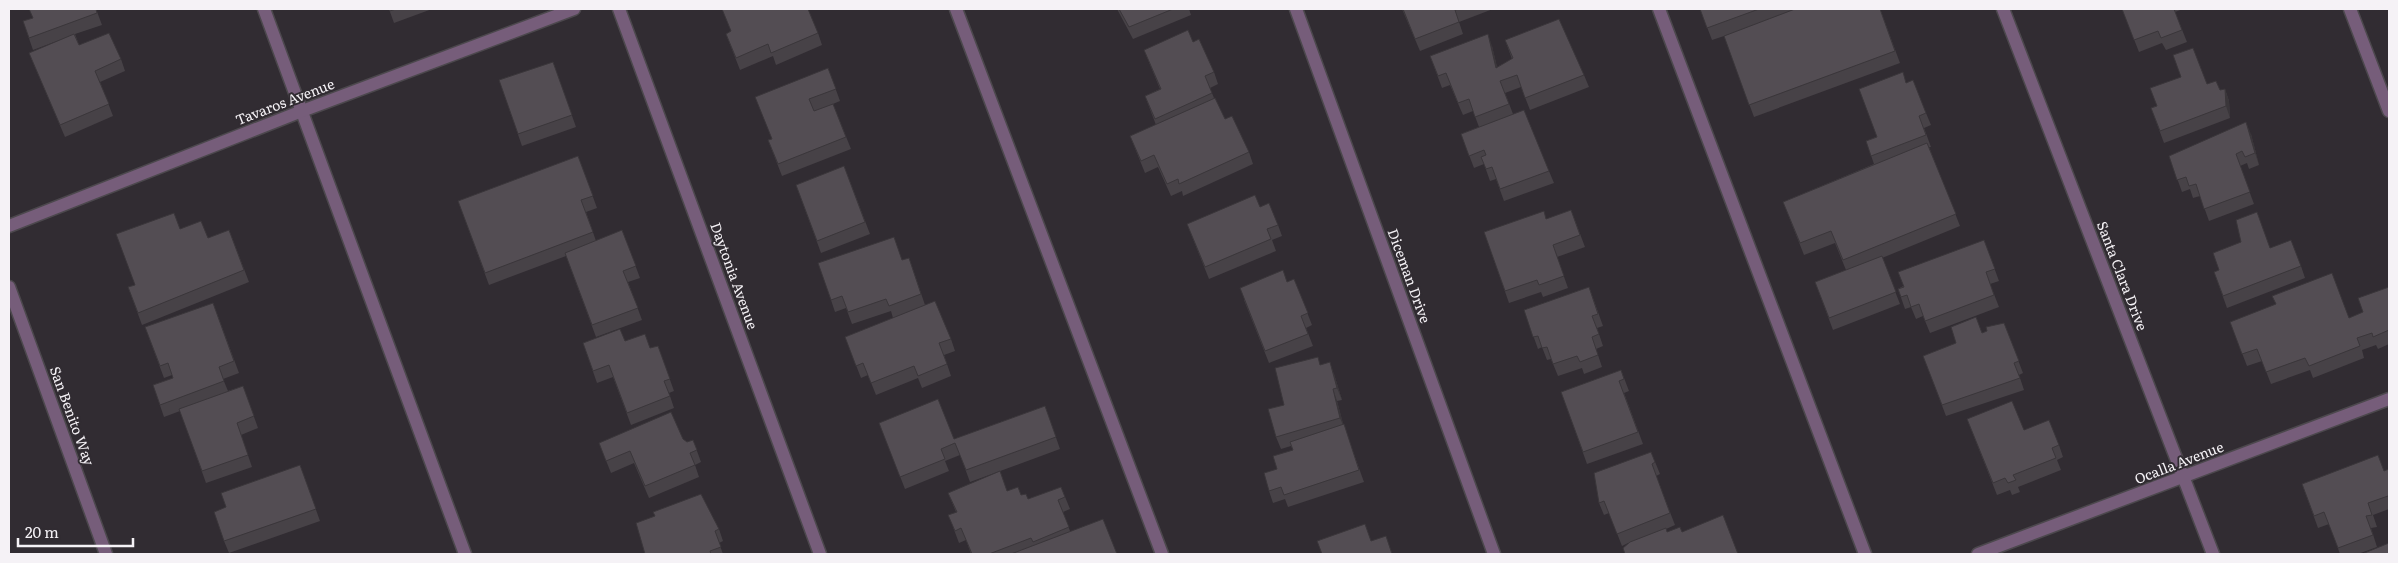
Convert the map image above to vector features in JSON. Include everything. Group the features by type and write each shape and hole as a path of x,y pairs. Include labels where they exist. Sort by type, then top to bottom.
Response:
{"street":[{"path":"264,9 465,554"},
{"name":"Tavaros Avenue","path":"9,226 302,111 574,9"},
{"name":"Daytonia Avenue","path":"619,9 820,554"},
{"path":"956,9 1162,554"},
{"name":"Diceman Drive","path":"1296,9 1494,554"},
{"path":"1659,9 1864,554"},
{"name":"Santa Clara Drive","path":"2003,9 2212,554"},
{"path":"2350,9 2389,111"},
{"name":"San Benito Way","path":"9,287 106,554"},
{"name":"Ocalla Avenue","path":"1978,554 2184,478 2389,399"}],"building":[{"path":"29,9 96,9 97,13 29,38 23,21 33,18"},
{"path":"722,9 808,9 818,33 771,53 768,44 736,58 726,34 731,31"},
{"path":"1119,9 1173,9 1129,27"},
{"path":"1403,9 1459,9 1455,10 1459,22 1415,39"},
{"path":"1700,9 1759,9 1707,28"},
{"path":"1795,9 1880,9 1895,51 1749,105 1724,36"},
{"path":"2122,9 2174,9 2182,30 2161,38 2158,31 2134,40"},
{"path":"1559,19 1584,75 1525,98 1517,75 1500,81 1509,104 1475,117 1469,99 1458,103 1446,73 1438,76 1430,56 1488,34 1496,68 1513,58 1505,40"},
{"path":"1188,30 1193,42 1199,39 1214,72 1205,76 1212,93 1155,119 1145,96 1161,89 1144,50"},
{"path":"109,33 121,59 95,71 109,104 60,125 29,53 74,34 79,45"},
{"path":"2193,48 2207,84 2216,81 2220,90 2225,89 2226,106 2160,131 2151,108 2157,106 2150,88 2181,77 2173,55"},
{"path":"553,62 572,115 518,134 499,80"},
{"path":"828,68 836,89 809,99 814,111 833,104 846,137 778,164 768,140 772,139 755,97"},
{"path":"1903,72 1906,83 1913,80 1926,113 1919,116 1926,135 1871,156 1866,141 1877,137 1859,89"},
{"path":"1215,98 1225,119 1232,116 1249,152 1179,184 1178,179 1167,184 1154,155 1141,161 1130,136"},
{"path":"1524,110 1549,171 1500,189 1492,167 1486,169 1481,157 1486,155 1484,150 1469,156 1461,134"},
{"path":"2246,122 2255,153 2245,157 2242,151 2236,154 2250,192 2204,209 2196,184 2189,186 2186,177 2177,180 2169,156"},
{"path":"1927,143 1956,214 1843,260 1831,231 1800,243 1783,202"},
{"path":"578,156 593,196 581,200 593,232 485,273 458,201"},
{"path":"844,166 865,222 817,241 796,185"},
{"path":"1255,195 1260,207 1269,203 1278,225 1267,229 1271,239 1205,267 1187,224"},
{"path":"1571,210 1580,235 1553,245 1564,276 1539,285 1537,280 1505,291 1484,232 1544,211 1546,219"},
{"path":"2257,212 2270,248 2291,240 2301,266 2223,296 2214,272 2219,270 2213,253 2241,242 2236,220"},
{"path":"174,213 180,229 201,221 208,238 229,230 244,270 138,313 128,287 135,285 116,234"},
{"path":"622,230 636,266 623,271 638,308 592,325 565,253"},
{"path":"894,237 902,260 909,258 921,294 889,306 886,299 848,312 842,296 831,300 818,263"},
{"path":"1984,240 1995,269 1986,272 1994,295 1925,321 1919,304 1911,307 1907,295 1901,297 1898,289 1904,287 1898,272"},
{"path":"1882,256 1896,292 1829,318 1815,282"},
{"path":"1283,270 1287,282 1294,279 1308,313 1301,316 1308,334 1265,351 1240,288"},
{"path":"2332,273 2349,318 2363,312 2358,298 2389,287 2389,330 2373,337 2372,333 2357,338 2360,346 2309,366 2305,358 2266,372 2257,349 2242,354 2230,322 2276,304 2272,296"},
{"path":"1589,287 1598,314 1592,316 1599,334 1592,337 1598,355 1580,362 1577,356 1553,364 1547,347 1542,348 1538,336 1533,337 1524,310"},
{"path":"935,301 951,339 939,343 947,364 918,376 914,366 871,383 863,363 856,366 845,337"},
{"path":"213,303 234,361 219,367 224,381 160,405 153,385 173,378 168,363 160,366 145,327"},
{"path":"1976,317 1982,333 1987,331 1986,327 2004,323 2019,361 2014,363 2020,378 1942,405 1923,356 1956,343 1951,327"},
{"path":"620,329 625,341 645,334 650,348 658,346 670,379 664,381 670,396 627,413 609,365 593,371 583,343"},
{"path":"1318,357 1320,365 1330,362 1337,388 1333,389 1340,418 1276,437 1268,409 1284,405 1275,368"},
{"path":"1621,370 1624,379 1619,381 1638,432 1583,452 1561,392"},
{"path":"243,386 254,416 237,423 248,455 202,471 179,409"},
{"path":"938,399 954,439 1045,406 1056,437 966,470 955,443 941,449 945,459 900,477 879,423"},
{"path":"2012,401 2024,430 2049,420 2059,445 2052,448 2056,458 2013,475 2016,480 2008,483 2005,478 1993,483 1967,419"},
{"path":"671,412 683,439 687,442 693,440 697,450 690,453 695,465 645,486 630,451 606,461 599,443"},
{"path":"1344,424 1359,470 1284,495 1281,487 1269,491 1264,473 1277,469 1273,456 1293,450 1290,442"},
{"path":"1651,452 1655,462 1652,464 1670,513 1617,534 1604,501 1599,503 1594,473"},
{"path":"2378,455 2384,471 2389,469 2389,498 2388,496 2368,503 2372,515 2366,516 2373,535 2338,548 2324,512 2314,516 2302,484"},
{"path":"300,465 316,509 224,541 214,512 226,507 221,493"},
{"path":"1000,471 1007,491 1018,487 1021,495 1026,494 1028,499 1061,487 1065,497 1058,500 1069,527 1033,542 1031,538 989,554 972,554 961,528 955,531 948,515 957,512 948,493"},
{"path":"701,494 719,529 715,531 721,547 710,551 711,554 645,554 636,523 655,516 653,512"},
{"path":"1723,515 1738,554 1625,554 1623,548 1630,542 1666,528 1667,532 1680,527 1682,532"},
{"path":"1103,519 1117,554 1011,554"},
{"path":"1365,524 1371,541 1386,536 1392,554 1322,554 1317,541"},
{"path":"2389,543 2389,554 2362,554"}]}
